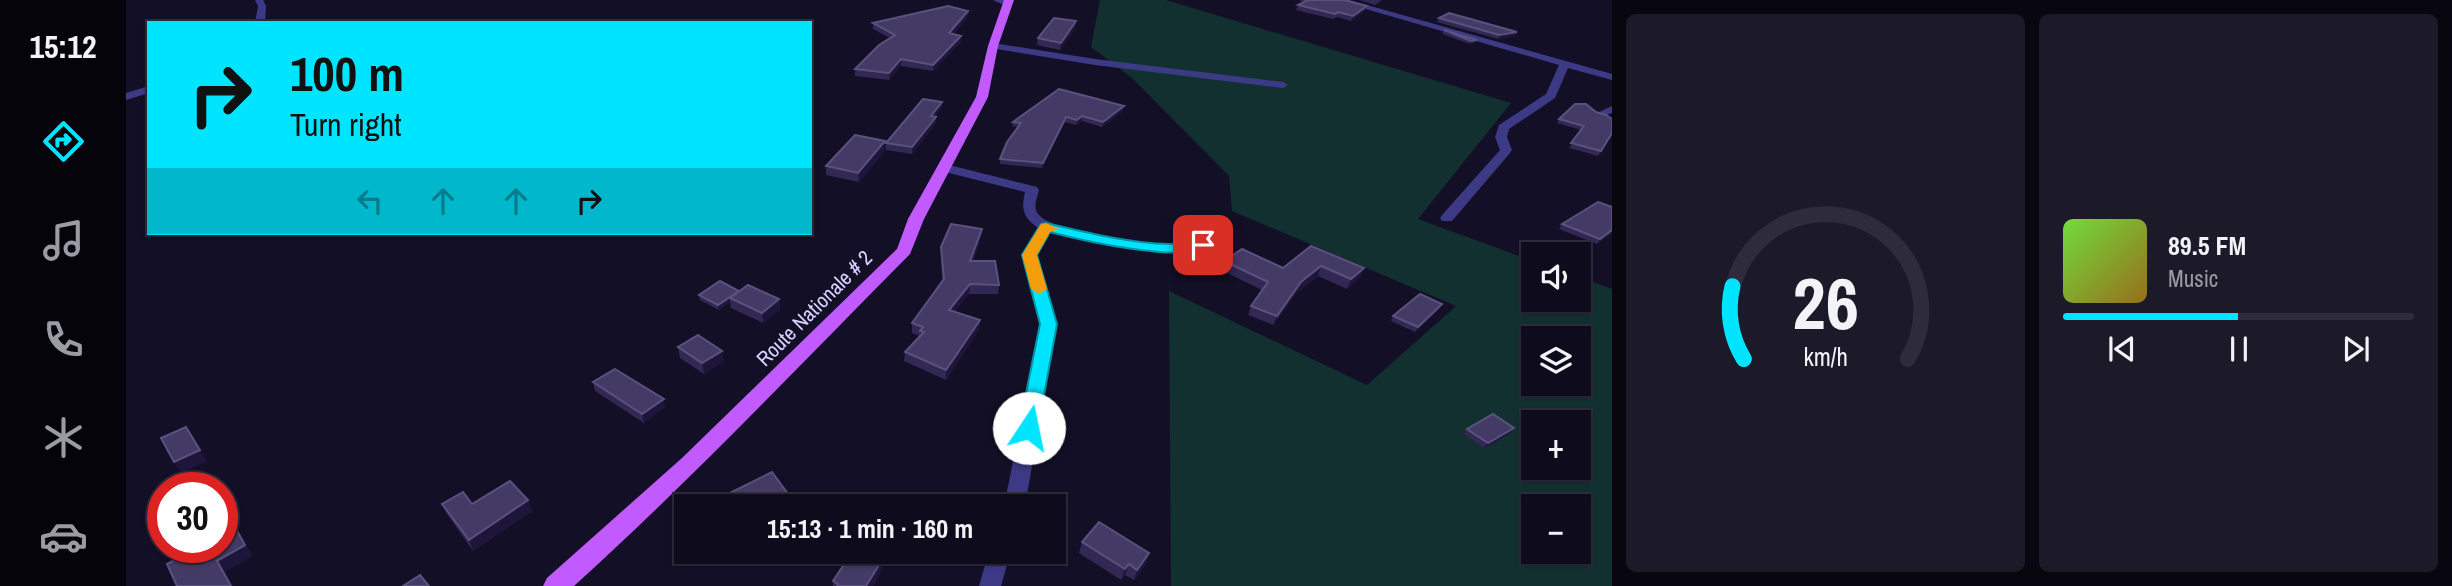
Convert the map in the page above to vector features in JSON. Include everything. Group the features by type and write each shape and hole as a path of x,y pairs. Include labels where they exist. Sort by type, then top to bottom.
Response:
{"main road":[{"name":"Route Nationale # 2","path":"556,586 757,397 904,251 916,219 982,97 1005,1"}],"street":[{"path":"260,0 260,21"},
{"path":"1339,0 1612,77"},
{"path":"993,46 1095,62 1283,85"},
{"path":"1447,218 1506,150 1501,137 1503,128 1551,96 1565,62"},
{"path":"126,97 147,90"},
{"path":"945,168 1032,190 1028,208 1032,217 1046,227 1085,237 1170,249 1203,245"},
{"path":"1016,494 1049,324 1030,255 1046,227"},
{"path":"990,586 996,564"}],"green space":[{"path":"1100,0 1166,0 1511,103 1418,219 1521,257 1521,312 1591,312 1591,281 1612,289 1612,586 1171,586 1169,291 1367,385 1456,306 1232,211 1229,176 1132,78 1091,47"}],"building":[{"path":"1308,0 1344,0 1367,6 1353,16 1298,5"},
{"path":"948,6 968,11 949,33 961,36 933,65 901,59 889,73 855,69 879,45 895,35 873,23"},
{"path":"1449,13 1517,32 1499,35 1439,18"},
{"path":"1054,18 1076,21 1061,43 1038,38"},
{"path":"1444,30 1477,40 1471,41"},
{"path":"1059,89 1124,106 1103,122 1082,116 1077,120 1066,117 1043,163 1000,159 1007,142 1021,123 1013,122"},
{"path":"923,99 942,102 931,116 936,117 912,147 886,143"},
{"path":"1575,104 1586,104 1612,119 1612,133 1601,151 1571,143 1584,126 1559,119"},
{"path":"855,135 885,141 858,173 826,166"},
{"path":"1598,202 1612,207 1612,230 1600,239 1562,224"},
{"path":"951,224 982,229 970,261 995,261 999,285 970,284 949,310 980,320 946,370 905,352 924,332 920,331 923,327 912,323 944,279 941,247"},
{"path":"1311,246 1364,268 1351,279 1321,266 1301,282 1277,316 1251,306 1268,282 1224,261 1242,249 1283,268"},
{"path":"720,281 739,291 718,305 699,295"},
{"path":"748,285 779,299 762,313 730,298"},
{"path":"1420,294 1442,304 1418,327 1393,316"},
{"path":"698,335 722,351 702,363 678,347"},
{"path":"615,369 664,399 642,414 593,382"},
{"path":"1493,414 1514,428 1488,443 1467,429"},
{"path":"186,427 200,450 174,462 161,438"},
{"path":"772,472 788,494 728,494"},
{"path":"510,481 528,500 469,540 442,504 463,492 472,504"},
{"path":"1099,522 1149,553 1137,570 1129,564 1125,569 1082,542"},
{"path":"238,532 245,545 238,549"},
{"path":"218,563 231,586 177,586 167,564"},
{"path":"844,564 880,564 866,586 837,586 833,581"},
{"path":"420,575 429,586 403,586"}],"slow traffic":[{"path":"1039,289 1030,255 1046,227 1052,229"}],"route":[{"path":"1029,428 1049,324 1030,255 1046,227 1085,237 1170,249 1203,245"}]}
